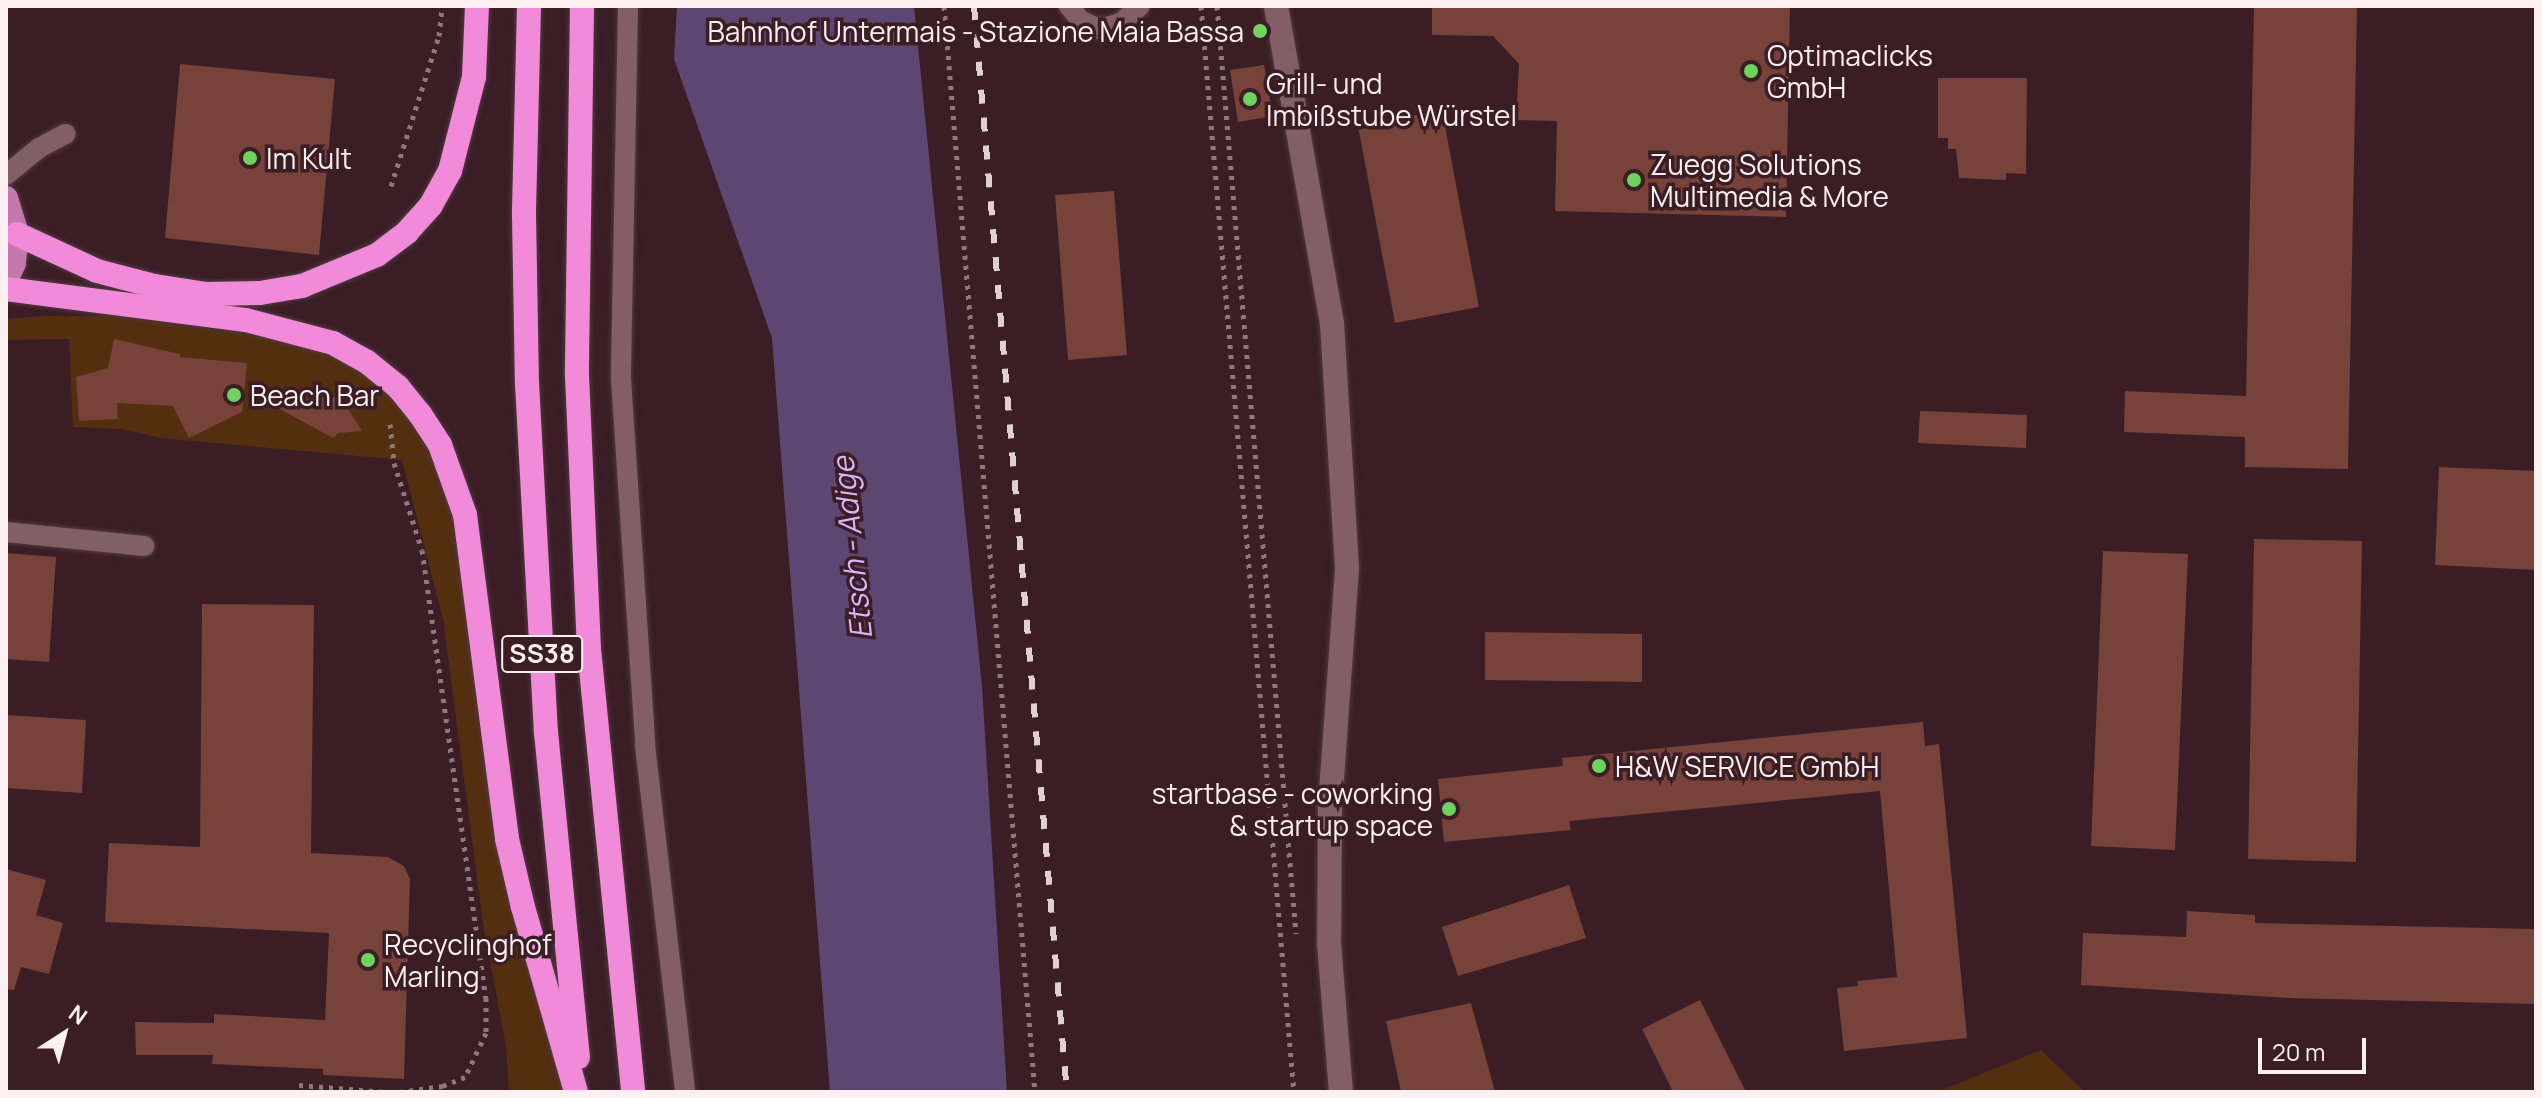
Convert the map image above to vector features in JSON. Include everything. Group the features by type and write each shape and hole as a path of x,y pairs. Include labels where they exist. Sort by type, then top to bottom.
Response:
{"highway":[{"path":"17,234 97,271 155,286 206,294 260,293 302,286 377,255 407,232 431,205 450,171 474,77 477,6"},
{"name":"SS38","path":"529,6 524,215 527,383 546,732 578,1092"},
{"name":"SS38","path":"582,6 577,375 589,649 633,1092"},
{"path":"6,289 246,320 333,343 366,361 398,387 420,414 440,445 465,515 507,839 523,907 578,1092"}],"main road":[{"path":"6,198 17,234 14,263 6,281"}],"street":[{"path":"1278,15 1332,323 1347,569 1330,824 1329,943 1341,1092"}],"lane":[{"path":"628,6 621,379 645,745 685,1092"},
{"path":"1069,6 1081,21 1100,29 1121,23 1140,6"},
{"path":"6,175 39,148 65,134"},
{"path":"6,532 144,546"}],"path":[{"path":"391,186 439,36 442,6"},
{"path":"944,6 1035,1092"},
{"path":"1201,6 1294,1092"},
{"path":"1217,6 1296,940"},
{"path":"390,413 394,463 422,550 486,1009 486,1033 465,1077 443,1086 399,1092"},
{"path":"1272,834 1287,834"},
{"path":"299,1085 386,1092"}],"shaded area":[{"path":"115,316 224,331 226,318 366,361 440,445 495,746 576,1092 509,1092 506,1046 483,923 443,619 402,460 161,438 121,429 73,427 69,339 8,340 6,344 6,319"},
{"path":"2041,1050 2085,1092 1937,1092"}],"water":[{"name":"Etsch - Adige","path":"677,6 914,6 982,686 1007,1092 830,1092 772,338 674,59"}],"building":[{"path":"1432,6 1790,6 1786,217 1555,211 1557,121 1516,120 1519,64 1493,36 1432,35"},
{"path":"2254,6 2357,6 2348,469 2245,467 2245,437 2124,432 2125,391 2246,396"},
{"name":"Im Kult","path":"180,64 335,79 319,255 165,238"},
{"path":"1264,65 1273,116 1238,122 1230,70"},
{"path":"1938,78 2027,78 2026,174 2006,173 2006,180 1959,178 1956,149 1948,149 1948,138 1938,138"},
{"path":"1442,110 1479,307 1395,323 1358,126"},
{"path":"1114,191 1127,355 1068,360 1055,195"},
{"path":"114,339 180,354 180,357 247,363 242,412 189,438 173,406 117,403 118,419 79,421 76,377 108,368"},
{"path":"336,397 343,401 362,431 339,433 333,438 265,401"},
{"path":"1920,411 2027,415 2026,448 1918,443"},
{"path":"2439,467 2536,471 2536,570 2435,565"},
{"path":"2254,539 2362,541 2356,862 2248,859"},
{"path":"2103,551 2188,554 2175,850 2091,846"},
{"path":"6,553 56,557 49,662 6,659"},
{"path":"202,604 314,605 311,853 388,857 404,866 410,879 404,1079 323,1075 323,1069 212,1064 213,1055 136,1055 135,1022 214,1023 214,1014 325,1020 329,933 105,922 109,843 200,847"},
{"path":"1485,632 1642,634 1642,682 1485,680"},
{"path":"6,715 86,720 82,793 6,788"},
{"path":"1923,722 1925,746 1939,744 1967,1038 1844,1051 1837,988 1858,986 1857,981 1897,977 1880,791 1569,821 1571,830 1444,842 1438,779 1563,766 1562,758"},
{"path":"6,869 46,880 36,915 63,923 49,974 21,967 14,990 6,989"},
{"path":"1569,885 1586,938 1458,976 1442,927"},
{"path":"2187,911 2255,915 2255,923 2536,929 2536,1004 2288,998 2081,985 2083,933 2186,937"},
{"path":"1700,1000 1746,1092 1673,1092 1642,1029"},
{"path":"1471,1003 1495,1092 1401,1092 1386,1021"}],"railway":[{"path":"974,6 1067,1092"}],"place":[{"name":"Bahnhof Untermais - Stazione Maia Bassa","path":"1260,31"},
{"name":"Optimaclicks GmbH","path":"1751,71"},
{"name":"Grill- und Imbißstube Würstel","path":"1250,99"},
{"name":"Im Kult","path":"250,158"},
{"name":"Zuegg Solutions Multimedia & More","path":"1634,180"},
{"name":"Beach Bar","path":"234,395"},
{"name":"H&W SERVICE GmbH","path":"1599,766"},
{"name":"startbase - coworking & startup space","path":"1449,809"},
{"name":"Recyclinghof Marling","path":"368,960"}]}
